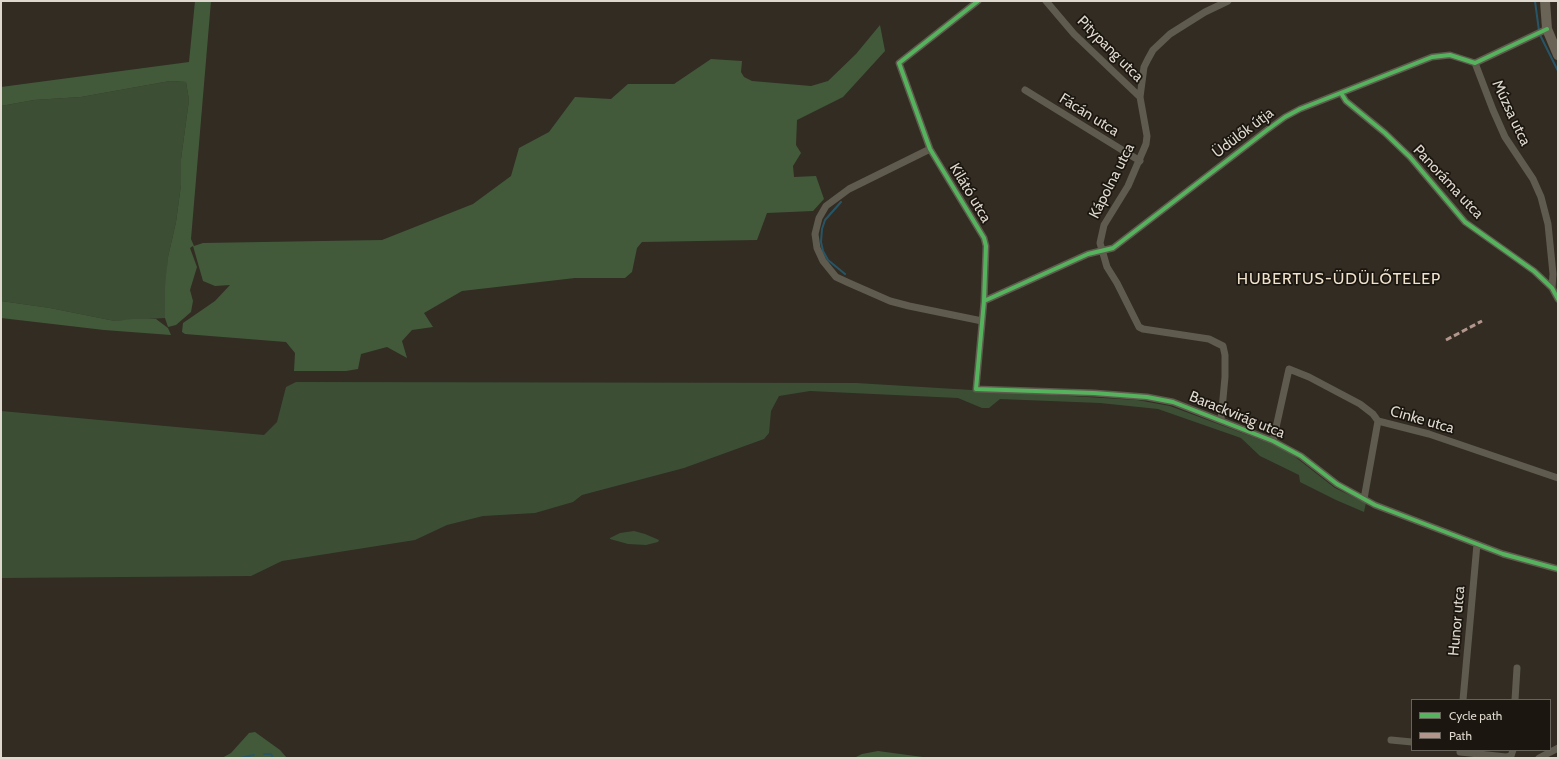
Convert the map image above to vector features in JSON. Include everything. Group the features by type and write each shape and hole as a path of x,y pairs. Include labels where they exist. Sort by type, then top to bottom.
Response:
{"main road":[{"path":"1545,1 1545,30 1558,55"}],"street":[{"name":"Kilátó utca","path":"976,389 986,266 984,238 930,149 899,63 978,1"},
{"name":"Pitypang utca","path":"1046,1 1074,34 1140,97"},
{"name":"Kápolna utca","path":"1101,250 1100,243 1102,231 1140,161 1147,136 1140,97 1144,67 1153,50 1160,43 1192,20 1228,1"},
{"path":"1475,63 1545,30"},
{"name":"Üdülők útja","path":"984,301 1101,250 1113,248 1285,117 1300,109 1432,57 1450,55 1475,63"},
{"name":"Múzsa utca","path":"1475,63 1505,137 1533,178 1541,197 1548,224 1552,288"},
{"name":"Fácán utca","path":"1025,90 1140,161"},
{"name":"Panoráma utca","path":"1341,93 1346,101 1385,133 1410,157 1465,222 1530,267 1552,288 1558,299"},
{"path":"930,149 849,190 826,206 819,218 815,234 816,248 823,260 836,276 849,283 903,304 982,321"},
{"path":"1101,250 1107,267 1117,283 1139,327 1161,332 1209,339 1223,346 1225,355 1225,377 1221,420"},
{"name":"Cinke utca","path":"1273,441 1289,369 1309,377 1360,404 1373,414 1378,422 1429,434 1558,478"},
{"name":"Barackvirág utca","path":"976,389 1094,393 1147,397 1173,402 1273,441 1301,456 1337,484 1390,512 1523,560 1558,569"},
{"path":"1364,499 1378,422"},
{"name":"Hunor utca","path":"1463,699 1477,544"},
{"path":"1515,699 1517,668"},
{"path":"1391,740 1411,742"},
{"path":"1540,758 1558,748"},
{"path":"1460,753 1506,757 1511,756 1513,751"}],"green space":[{"path":"195,1 211,1 191,239 194,246 203,243 382,240 473,204 511,176 519,148 549,132 575,97 611,99 628,84 674,84 711,59 742,61 741,72 744,77 752,81 811,86 828,81 856,54 880,25 885,51 843,97 797,120 796,145 801,153 793,166 794,177 816,176 824,199 813,211 767,213 757,240 642,242 637,248 632,272 625,278 575,278 462,291 424,313 433,327 412,330 402,341 407,358 387,347 361,354 358,369 346,371 294,371 295,353 286,342 185,334 182,332 183,323 215,301 230,285 215,286 203,281 193,246 190,248 197,267 190,290 193,301 191,312 176,325 168,327 165,318 165,287 168,257 176,222 181,185 181,159 189,100 186,82 170,81 81,97 34,100 1,106 1,87 189,62"},
{"path":"170,81 186,82 189,100 181,159 181,185 176,222 168,257 165,318 115,321 50,308 1,301 1,106 34,100 81,97"},
{"path":"1,301 50,308 115,321 156,319 168,328 171,335 104,330 1,318"},
{"path":"296,382 856,383 1137,400 1170,406 1285,449 1335,488 1366,503 1364,512 1336,500 1300,482 1299,475 1260,456 1241,438 1158,409 1100,403 1000,399 989,408 982,408 958,398 810,391 779,396 771,411 769,433 764,439 684,468 582,495 573,502 535,513 483,516 447,525 415,540 282,561 251,576 1,578 1,411 264,435 277,422 286,387"},
{"path":"634,531 659,540 658,542 646,545 628,544 610,539 620,533"},
{"path":"255,732 280,750 287,758 222,758 231,753 249,733"},
{"path":"878,751 930,758 854,758 862,754"}],"waterway":[{"path":"1535,1 1539,31"},
{"path":"1540,35 1558,71"},
{"path":"841,202 825,220 822,229 821,242 823,251 828,260 845,274"},
{"path":"264,754 271,754 273,758"},
{"path":"240,758 254,755"}],"marked path":[{"path":"1446,340 1482,321"}],"cycle path":[{"path":"978,1 899,63 930,149 984,238 986,246 984,301 976,389 1094,393 1147,397 1173,402 1273,441 1301,456 1337,484 1375,505 1503,554 1558,569"},
{"path":"984,301 1088,254 1113,248 1267,130 1285,117 1300,109 1432,57 1450,55 1475,63 1547,29"},
{"path":"1341,93 1346,101 1385,133 1410,157 1465,222 1534,271 1552,288 1558,299"}],"district":[{"name":"HUBERTUS-ÜDÜLŐTELEP","path":"1339,279"}]}
